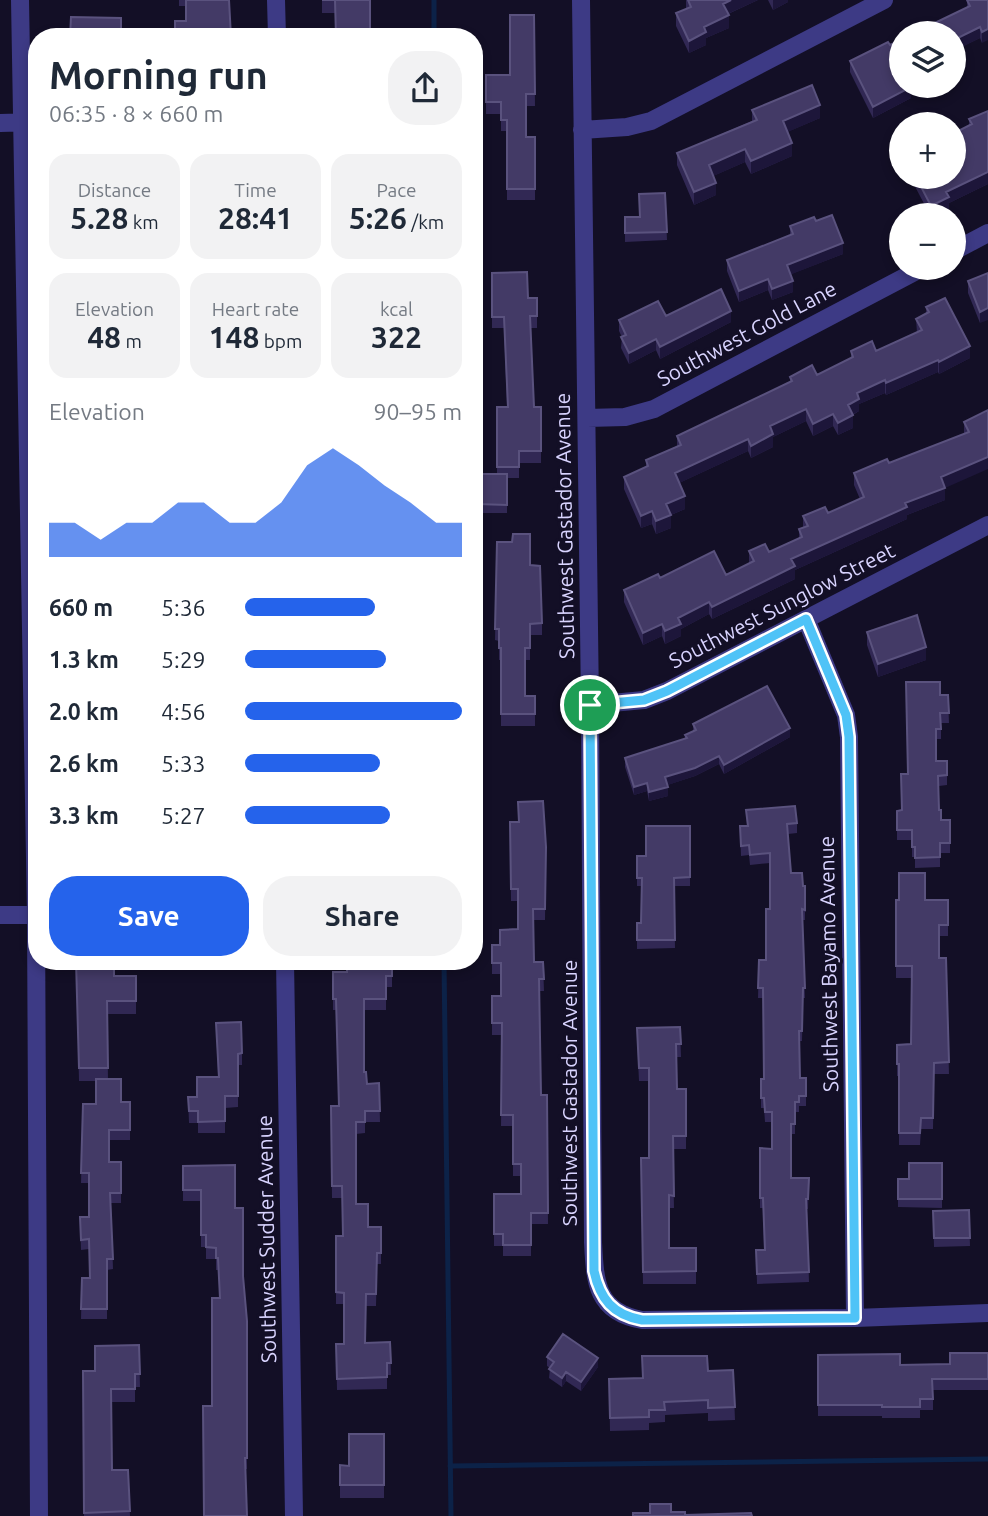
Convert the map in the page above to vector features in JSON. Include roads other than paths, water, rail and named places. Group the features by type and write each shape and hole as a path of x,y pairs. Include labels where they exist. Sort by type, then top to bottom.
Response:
{"street":[{"path":"20,0 28,108"},
{"path":"276,0 277,28"},
{"name":"Southwest Gastador Avenue","path":"580,0 587,418 594,1271 602,1296 609,1306 628,1318 855,1318"},
{"path":"582,130 627,127 651,121 884,0"},
{"path":"0,122 28,122"},
{"path":"966,245 988,233"},
{"name":"Southwest Gold Lane","path":"587,418 625,417 654,409 899,280"},
{"name":"Southwest Sunglow Street","path":"590,705 644,700 667,691 988,525"},
{"name":"Southwest Bayamo Avenue","path":"806,619 846,715 849,737 855,1318"},
{"path":"0,915 28,915"},
{"path":"36,970 39,1516"},
{"name":"Southwest Sudder Avenue","path":"285,970 294,1516"},
{"path":"855,1318 988,1313"}],"waterway":[{"path":"434,0 434,28"},
{"path":"444,970 451,1516"},
{"path":"450,1466 988,1459"}]}
